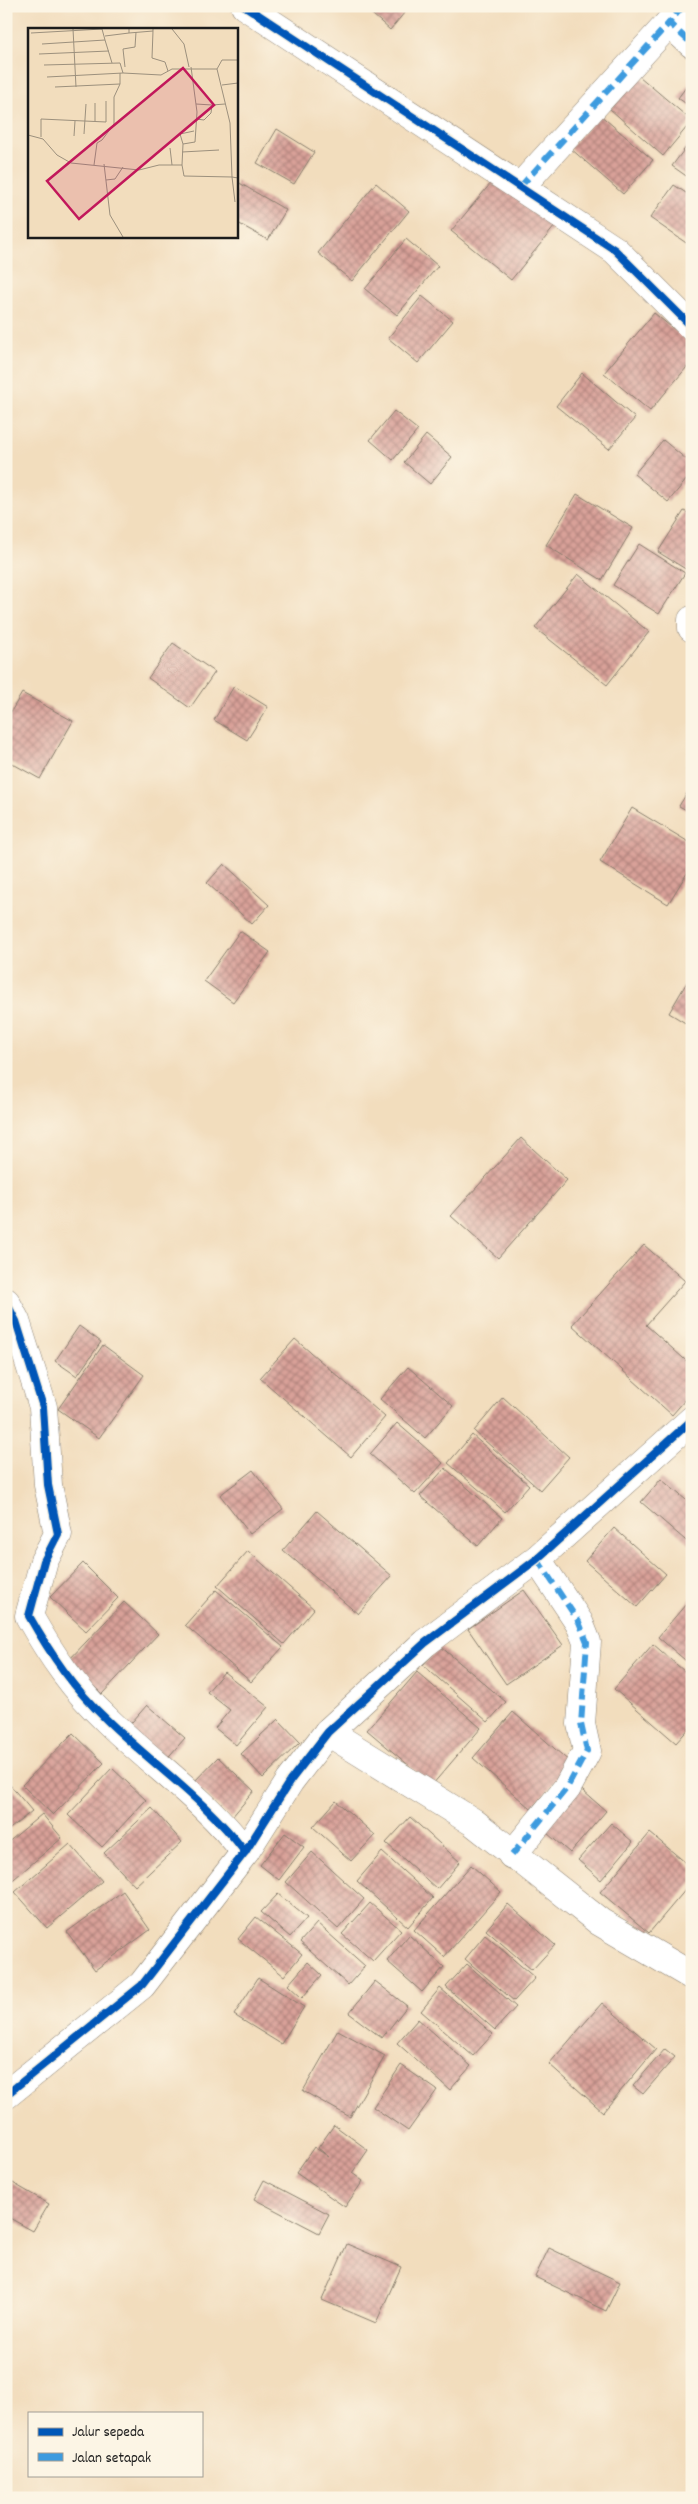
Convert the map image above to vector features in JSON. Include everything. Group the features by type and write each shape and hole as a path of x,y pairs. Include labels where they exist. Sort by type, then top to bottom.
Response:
{"street":[{"path":"244,6 615,250 690,320"},
{"path":"520,188 676,15 692,44"},
{"path":"692,620 692,628"},
{"path":"6,1302 16,1321 43,1407 48,1485 58,1534 44,1561 29,1616 67,1678 106,1720 213,1815 245,1852"},
{"path":"6,2095 142,1985 245,1852 290,1781 328,1732 425,1643 537,1560 692,1420"},
{"path":"512,1855 567,1788 587,1751 580,1724 588,1642 579,1622 537,1560"},
{"path":"328,1732 473,1822 512,1855 600,1922 692,1976"}],"building":[{"path":"363,6 410,6 390,30"},
{"path":"639,76 692,121 663,156 610,109"},
{"path":"692,79 692,108 678,98"},
{"path":"599,114 653,160 623,194 570,148"},
{"path":"277,129 314,152 294,184 257,163"},
{"path":"692,139 692,180 672,166"},
{"path":"496,177 555,226 511,280 451,231"},
{"path":"238,182 286,210 268,240 238,223"},
{"path":"376,183 409,211 352,281 318,253"},
{"path":"674,185 692,197 692,247 650,218"},
{"path":"406,239 438,266 397,315 365,289"},
{"path":"422,296 453,321 418,363 388,338"},
{"path":"654,313 692,344 692,361 650,411 604,373"},
{"path":"582,373 635,418 609,449 556,406"},
{"path":"394,411 418,430 393,460 370,440"},
{"path":"426,435 452,457 430,484 404,462"},
{"path":"663,440 692,464 692,473 668,502 634,474"},
{"path":"577,494 633,528 602,580 546,545"},
{"path":"684,511 692,515 692,573 658,552"},
{"path":"639,544 685,573 659,614 613,585"},
{"path":"578,574 649,632 607,685 535,628"},
{"path":"173,643 215,672 190,708 148,678"},
{"path":"234,686 268,707 247,740 214,720"},
{"path":"22,693 73,721 40,779 6,760 6,720"},
{"path":"692,785 692,813 679,806"},
{"path":"632,808 692,844 692,865 668,904 600,862"},
{"path":"224,864 269,905 252,924 207,883"},
{"path":"240,931 270,952 233,1002 204,981"},
{"path":"687,982 692,985 692,1027 669,1013"},
{"path":"521,1138 567,1180 498,1258 451,1216"},
{"path":"644,1245 685,1281 646,1325 692,1366 692,1392 672,1415 572,1325"},
{"path":"79,1326 101,1342 77,1376 55,1361"},
{"path":"295,1339 385,1417 351,1457 260,1378"},
{"path":"103,1345 144,1375 99,1438 58,1409"},
{"path":"408,1367 453,1406 425,1438 380,1399"},
{"path":"503,1397 569,1457 540,1490 474,1431"},
{"path":"397,1423 443,1463 415,1494 370,1454"},
{"path":"472,1435 529,1485 505,1512 448,1463"},
{"path":"445,1468 502,1518 478,1546 420,1496"},
{"path":"253,1470 283,1509 250,1534 220,1495"},
{"path":"661,1479 692,1505 692,1546 641,1502"},
{"path":"317,1511 392,1576 358,1614 283,1550"},
{"path":"614,1528 666,1574 637,1607 585,1561"},
{"path":"248,1551 314,1609 284,1644 217,1586"},
{"path":"83,1563 118,1598 86,1631 50,1597"},
{"path":"216,1590 283,1647 251,1682 185,1625"},
{"path":"524,1590 563,1645 506,1684 468,1629"},
{"path":"692,1597 692,1666 658,1637"},
{"path":"124,1602 158,1634 102,1694 67,1662"},
{"path":"653,1644 692,1678 692,1725 676,1743 614,1689"},
{"path":"440,1646 506,1702 488,1722 423,1665"},
{"path":"224,1672 268,1707 236,1745 215,1728 230,1710 207,1692"},
{"path":"417,1672 481,1728 432,1785 367,1730"},
{"path":"147,1705 185,1738 163,1763 125,1730"},
{"path":"513,1712 571,1763 531,1809 473,1758"},
{"path":"278,1719 300,1742 263,1778 241,1754"},
{"path":"73,1733 104,1763 53,1815 22,1785"},
{"path":"218,1757 254,1791 231,1818 193,1783"},
{"path":"112,1768 146,1800 102,1847 68,1815"},
{"path":"10,1785 32,1811 6,1832 6,1788"},
{"path":"576,1785 606,1811 570,1853 540,1827"},
{"path":"336,1801 375,1835 351,1861 313,1827"},
{"path":"152,1808 182,1842 135,1886 104,1853"},
{"path":"42,1814 62,1838 8,1884 6,1844"},
{"path":"410,1817 460,1862 437,1889 386,1843"},
{"path":"611,1823 633,1842 601,1880 578,1860"},
{"path":"285,1833 304,1847 279,1880 260,1865"},
{"path":"650,1833 692,1868 692,1882 649,1933 600,1892"},
{"path":"70,1844 102,1881 47,1928 15,1892"},
{"path":"312,1852 364,1899 338,1929 286,1882"},
{"path":"382,1852 433,1898 408,1927 357,1881"},
{"path":"471,1865 501,1892 444,1957 414,1930"},
{"path":"123,1891 150,1930 95,1970 67,1932"},
{"path":"278,1894 307,1918 290,1937 261,1912"},
{"path":"370,1903 401,1930 373,1961 342,1934"},
{"path":"508,1904 555,1945 532,1970 486,1930"},
{"path":"256,1917 302,1954 284,1976 238,1939"},
{"path":"317,1923 365,1966 348,1985 300,1942"},
{"path":"409,1935 444,1967 422,1992 387,1961"},
{"path":"485,1935 535,1978 514,2001 465,1959"},
{"path":"308,1962 322,1975 302,1998 288,1985"},
{"path":"467,1964 516,2007 495,2030 446,1987"},
{"path":"258,1978 304,2007 281,2044 234,2015"},
{"path":"375,1981 407,2006 382,2038 349,2013"},
{"path":"440,1988 493,2034 473,2056 421,2011"},
{"path":"602,2003 656,2049 603,2112 549,2064"},
{"path":"418,2019 471,2066 450,2090 397,2043"},
{"path":"338,2030 385,2056 350,2117 303,2091"},
{"path":"665,2049 675,2057 643,2094 633,2086"},
{"path":"401,2065 437,2090 408,2131 373,2107"},
{"path":"334,2125 368,2150 352,2173 363,2181 345,2207 296,2173 314,2147 329,2157 318,2148"},
{"path":"6,2179 49,2204 33,2231 6,2216"},
{"path":"264,2180 329,2214 319,2233 254,2199"},
{"path":"347,2244 401,2267 376,2323 322,2300"},
{"path":"549,2248 620,2282 606,2311 535,2277"}],"marked path":[{"path":"683,6 669,23 692,44"},
{"path":"520,187 669,23"},
{"path":"512,1855 567,1788 587,1751 581,1724 587,1642 579,1622 537,1559"}],"cycle path":[{"path":"245,6 615,250 692,327"},
{"path":"6,1302 16,1321 43,1407 48,1485 58,1534 44,1561 29,1616 55,1658 84,1696 124,1736 197,1799 230,1833 245,1852"},
{"path":"6,2095 142,1985 245,1852 290,1781 328,1732 425,1643 537,1559 692,1420"}]}
